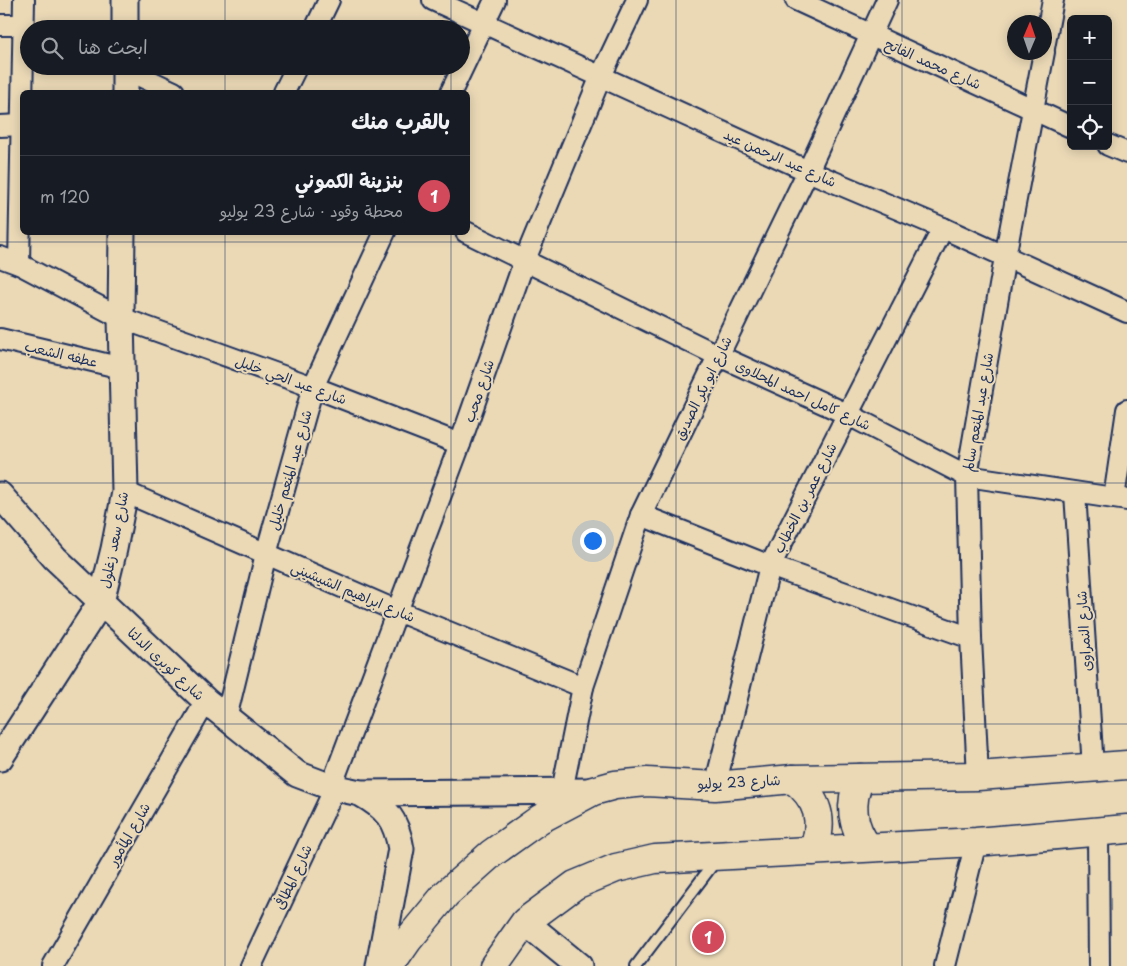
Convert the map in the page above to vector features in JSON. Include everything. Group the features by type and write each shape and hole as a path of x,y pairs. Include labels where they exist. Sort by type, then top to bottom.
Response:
{"main road":[{"name":"شارع 23 يوليو","path":"390,966 408,940 446,894 491,854 540,819 592,791 615,785 647,782 715,786 792,779 978,776 1127,765"},
{"path":"860,778 855,790 853,814 861,838 868,848"},
{"path":"792,779 812,798 817,811 819,824 818,838 813,850"},
{"path":"494,966 525,922 575,884 616,868 656,860 976,842 1117,831"}],"street":[{"path":"24,0 24,20"},
{"path":"125,0 125,20"},
{"path":"319,20 329,0"},
{"name":"شارع عبد الرحمن عيد","path":"434,0 808,171 943,228 1127,312"},
{"path":"470,52 495,0"},
{"name":"شارع محب","path":"333,788 460,444 524,262 601,76 637,0"},
{"name":"شارع محمد الفاتح","path":"796,0 870,36 1067,125"},
{"name":"شارع ابو بكر الصديق","path":"562,791 583,687 641,515 808,171 887,0"},
{"path":"1050,15 1053,0"},
{"path":"0,25 20,25"},
{"name":"شارع عبد المنعم سالم","path":"978,776 971,638 967,476 1005,257 1043,60"},
{"path":"23,75 23,90"},
{"path":"285,90 292,75"},
{"path":"452,90 459,75"},
{"path":"125,76 168,90"},
{"path":"0,126 20,126"},
{"path":"1112,147 1127,154"},
{"path":"19,264 20,218"},
{"name":"شارع عمر بن الخطاب","path":"715,786 770,566 943,228"},
{"name":"شارع كامل احمد المحلاوى","path":"470,234 719,356 847,414 967,476 1120,499"},
{"name":"شارع سعد زغلول","path":"0,758 101,602 114,549 125,492 121,318 122,235"},
{"name":"شارع عبد المنعم خليل","path":"226,718 266,554 313,387 384,235"},
{"name":"شارع عبد الحي خليل","path":"0,257 19,264 121,318 313,387 460,444"},
{"name":"عطفه الشعب","path":"0,339 122,368"},
{"path":"1120,499 1127,410"},
{"name":"شارع ابراهيم الشيشينى","path":"125,492 397,611 583,687"},
{"name":"شارع النمراوى","path":"1075,493 1093,768"},
{"name":"شارع كوبرى الدلتا","path":"0,495 55,558 206,701 297,774 333,788 360,793 592,791"},
{"path":"641,515 770,566 971,638"},
{"name":"شارع المأمور","path":"53,966 206,701"},
{"name":"شارع المطافى","path":"252,966 333,788"},
{"name":"شارع كوبرى الدلتا","path":"360,793 379,804 391,817 398,832 401,849 379,966"},
{"path":"1099,966 1117,831"},
{"path":"946,966 976,842"},
{"path":"525,922 579,966"}],"lane":[{"path":"636,966 719,856"}],"place":[{"name":"بنزينة الكموني","path":"708,937"}]}
